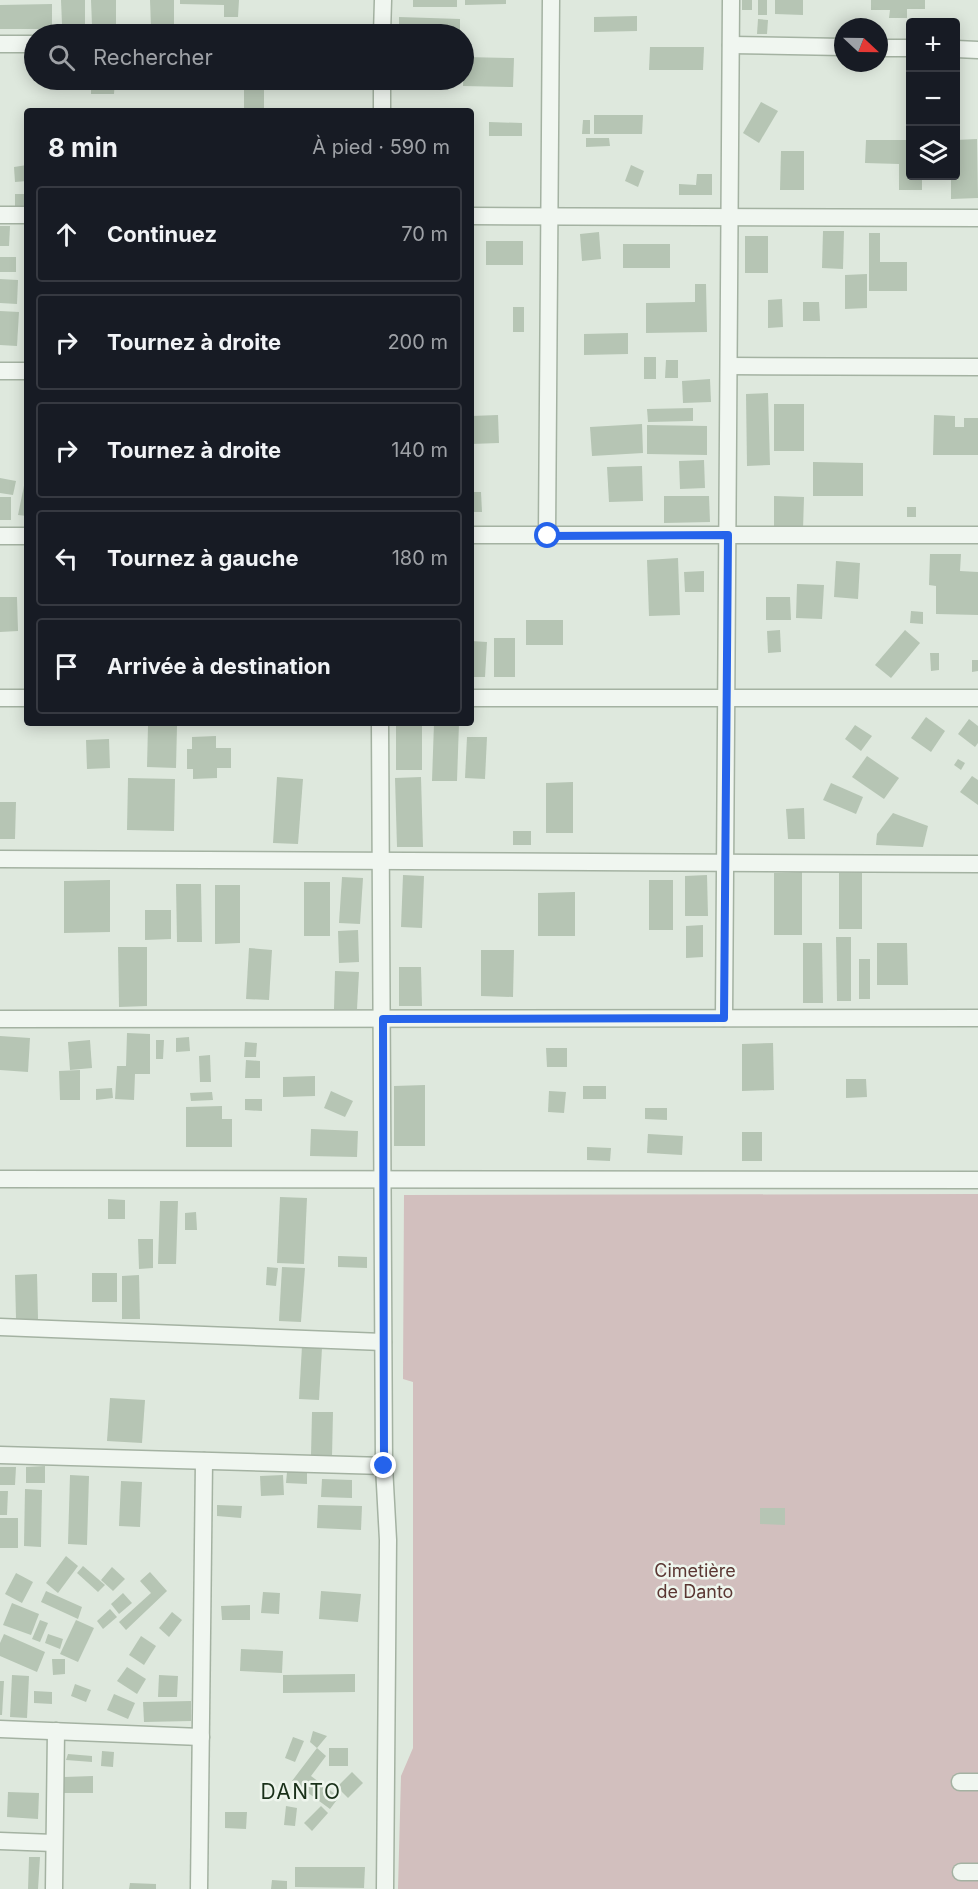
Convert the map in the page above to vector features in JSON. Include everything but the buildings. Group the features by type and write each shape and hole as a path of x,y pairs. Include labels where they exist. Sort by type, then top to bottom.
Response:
{"street":[{"path":"382,0 382,24"},
{"path":"548,536 551,0"},
{"path":"724,1018 731,0"},
{"path":"0,44 24,44"},
{"path":"731,45 834,47"},
{"path":"888,48 906,48"},
{"path":"960,49 978,50"},
{"path":"382,90 382,108"},
{"path":"0,215 24,215"},
{"path":"474,216 978,218"},
{"path":"729,366 978,367"},
{"path":"0,371 24,371"},
{"path":"474,536 978,535"},
{"path":"0,536 24,536"},
{"path":"0,698 24,698"},
{"path":"474,698 978,698"},
{"path":"380,726 384,1466 388,1540 385,1889"},
{"path":"0,859 978,864"},
{"path":"0,1019 978,1018"},
{"path":"0,1179 978,1180"},
{"path":"0,1327 383,1342"},
{"path":"0,1455 384,1466"},
{"path":"199,1889 204,1461"},
{"path":"0,1729 201,1737"},
{"path":"54,1889 56,1731"},
{"path":"960,1782 978,1782"},
{"path":"0,1840 54,1843"}],"green space":[{"name":"Cimetière de Danto","path":"978,1194 978,1889 398,1889 401,1776 413,1748 413,1382 403,1379 404,1195"}],"district":[{"name":"DANTO","path":"301,1791"}],"route":[{"path":"384,1466 383,1019 724,1018 728,535 548,536"}]}
